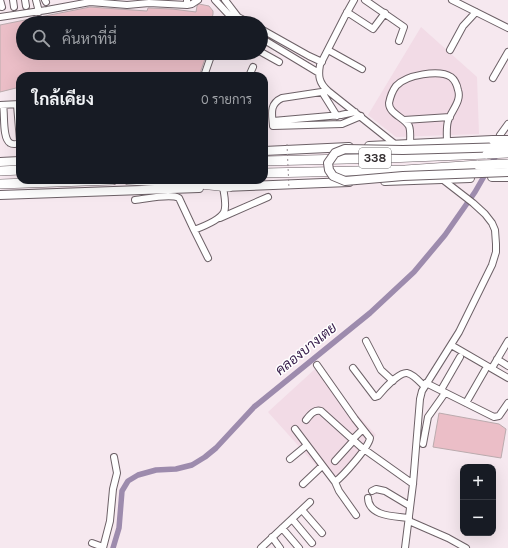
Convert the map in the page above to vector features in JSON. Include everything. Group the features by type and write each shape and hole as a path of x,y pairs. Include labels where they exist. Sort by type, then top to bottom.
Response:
{"highway":[{"name":"338","path":"268,161 508,153"},
{"name":"338","path":"268,174 405,170 508,164"},
{"path":"0,171 16,170"},
{"path":"0,184 16,183"},
{"path":"200,184 226,187"}],"main road":[{"name":"338","path":"268,151 508,140"},
{"path":"508,147 403,150 345,149 335,153 328,163 329,170 333,176 345,181 403,176 508,172"},
{"path":"0,162 16,161"},
{"name":"338","path":"0,195 508,177"}],"street":[{"path":"13,0 14,7"},
{"path":"36,0 39,12"},
{"path":"0,18 39,12 85,1 127,5 149,1 187,2 192,4 198,0"},
{"path":"215,0 230,16"},
{"path":"225,0 233,10 234,16"},
{"path":"337,116 320,81 319,73 322,62 354,0"},
{"path":"365,0 404,27 399,41"},
{"path":"452,0 508,26"},
{"path":"347,12 373,29 385,13"},
{"path":"450,50 461,29 476,12"},
{"path":"319,73 269,43 270,34 322,62"},
{"path":"328,50 362,69"},
{"path":"493,78 508,52"},
{"path":"268,56 279,62"},
{"path":"306,64 309,56"},
{"path":"205,72 210,60"},
{"path":"251,72 253,67"},
{"path":"410,144 409,126 392,110 390,103 393,91 397,85 407,79 425,74 445,74 456,82 459,92 458,100 447,126 447,142"},
{"path":"358,114 342,124 273,126 273,109 278,100 325,91 358,114 396,145"},
{"path":"16,104 2,108 6,137 9,143 16,143"},
{"path":"273,121 358,114"},
{"path":"404,120 450,117"},
{"path":"308,118 308,125"},
{"path":"500,135 508,124"},
{"path":"405,548 413,484 420,399 425,384 451,344 492,265 496,252 496,238 492,223 474,203 442,179"},
{"path":"215,220 224,213 226,187"},
{"path":"135,200 166,196 176,196 179,198 208,258"},
{"path":"194,230 268,198"},
{"path":"492,368 508,340"},
{"path":"366,341 382,370 393,381"},
{"path":"451,344 508,378"},
{"path":"423,444 428,417 460,357"},
{"path":"497,360 508,366"},
{"path":"317,365 354,419 370,438 365,449 335,482"},
{"path":"353,368 375,397 378,396 399,375 407,373 425,384 443,391 494,417 499,416 508,403"},
{"path":"466,403 485,370"},
{"path":"306,420 314,412 319,410 365,449 413,484"},
{"path":"295,429 335,482 338,491 356,515"},
{"path":"336,461 360,432"},
{"path":"290,459 307,445"},
{"path":"92,542 103,547 110,521 113,489 117,473 114,458"},
{"path":"304,484 322,466"},
{"path":"372,491 376,489 385,491 410,506"},
{"path":"368,498 369,505 374,511 409,520 466,548"},
{"path":"260,548 310,502"},
{"path":"302,510 322,533"},
{"path":"292,519 312,543"},
{"path":"282,528 299,548"},
{"path":"272,538 280,548"}],"path":[{"path":"287,144 289,189"}],"shaded area":[{"path":"421,27 477,77 479,134 396,137 368,115"},
{"path":"315,369 376,435 332,483 268,412"}],"building":[{"path":"199,4 209,6 213,11 213,16 45,16 90,7 147,11 148,8 172,9 196,12"},
{"path":"16,22 16,60 205,60 200,72 16,72 16,88 0,92 0,25"},
{"path":"439,413 499,424 506,429 501,458 433,447"}],"waterway":[{"name":"คลองบางเตย","path":"113,548 119,528 122,491 128,481 138,475 156,470 176,469 192,465 205,457 216,448 254,407 370,313 414,272 445,235 475,192 498,152"}]}
